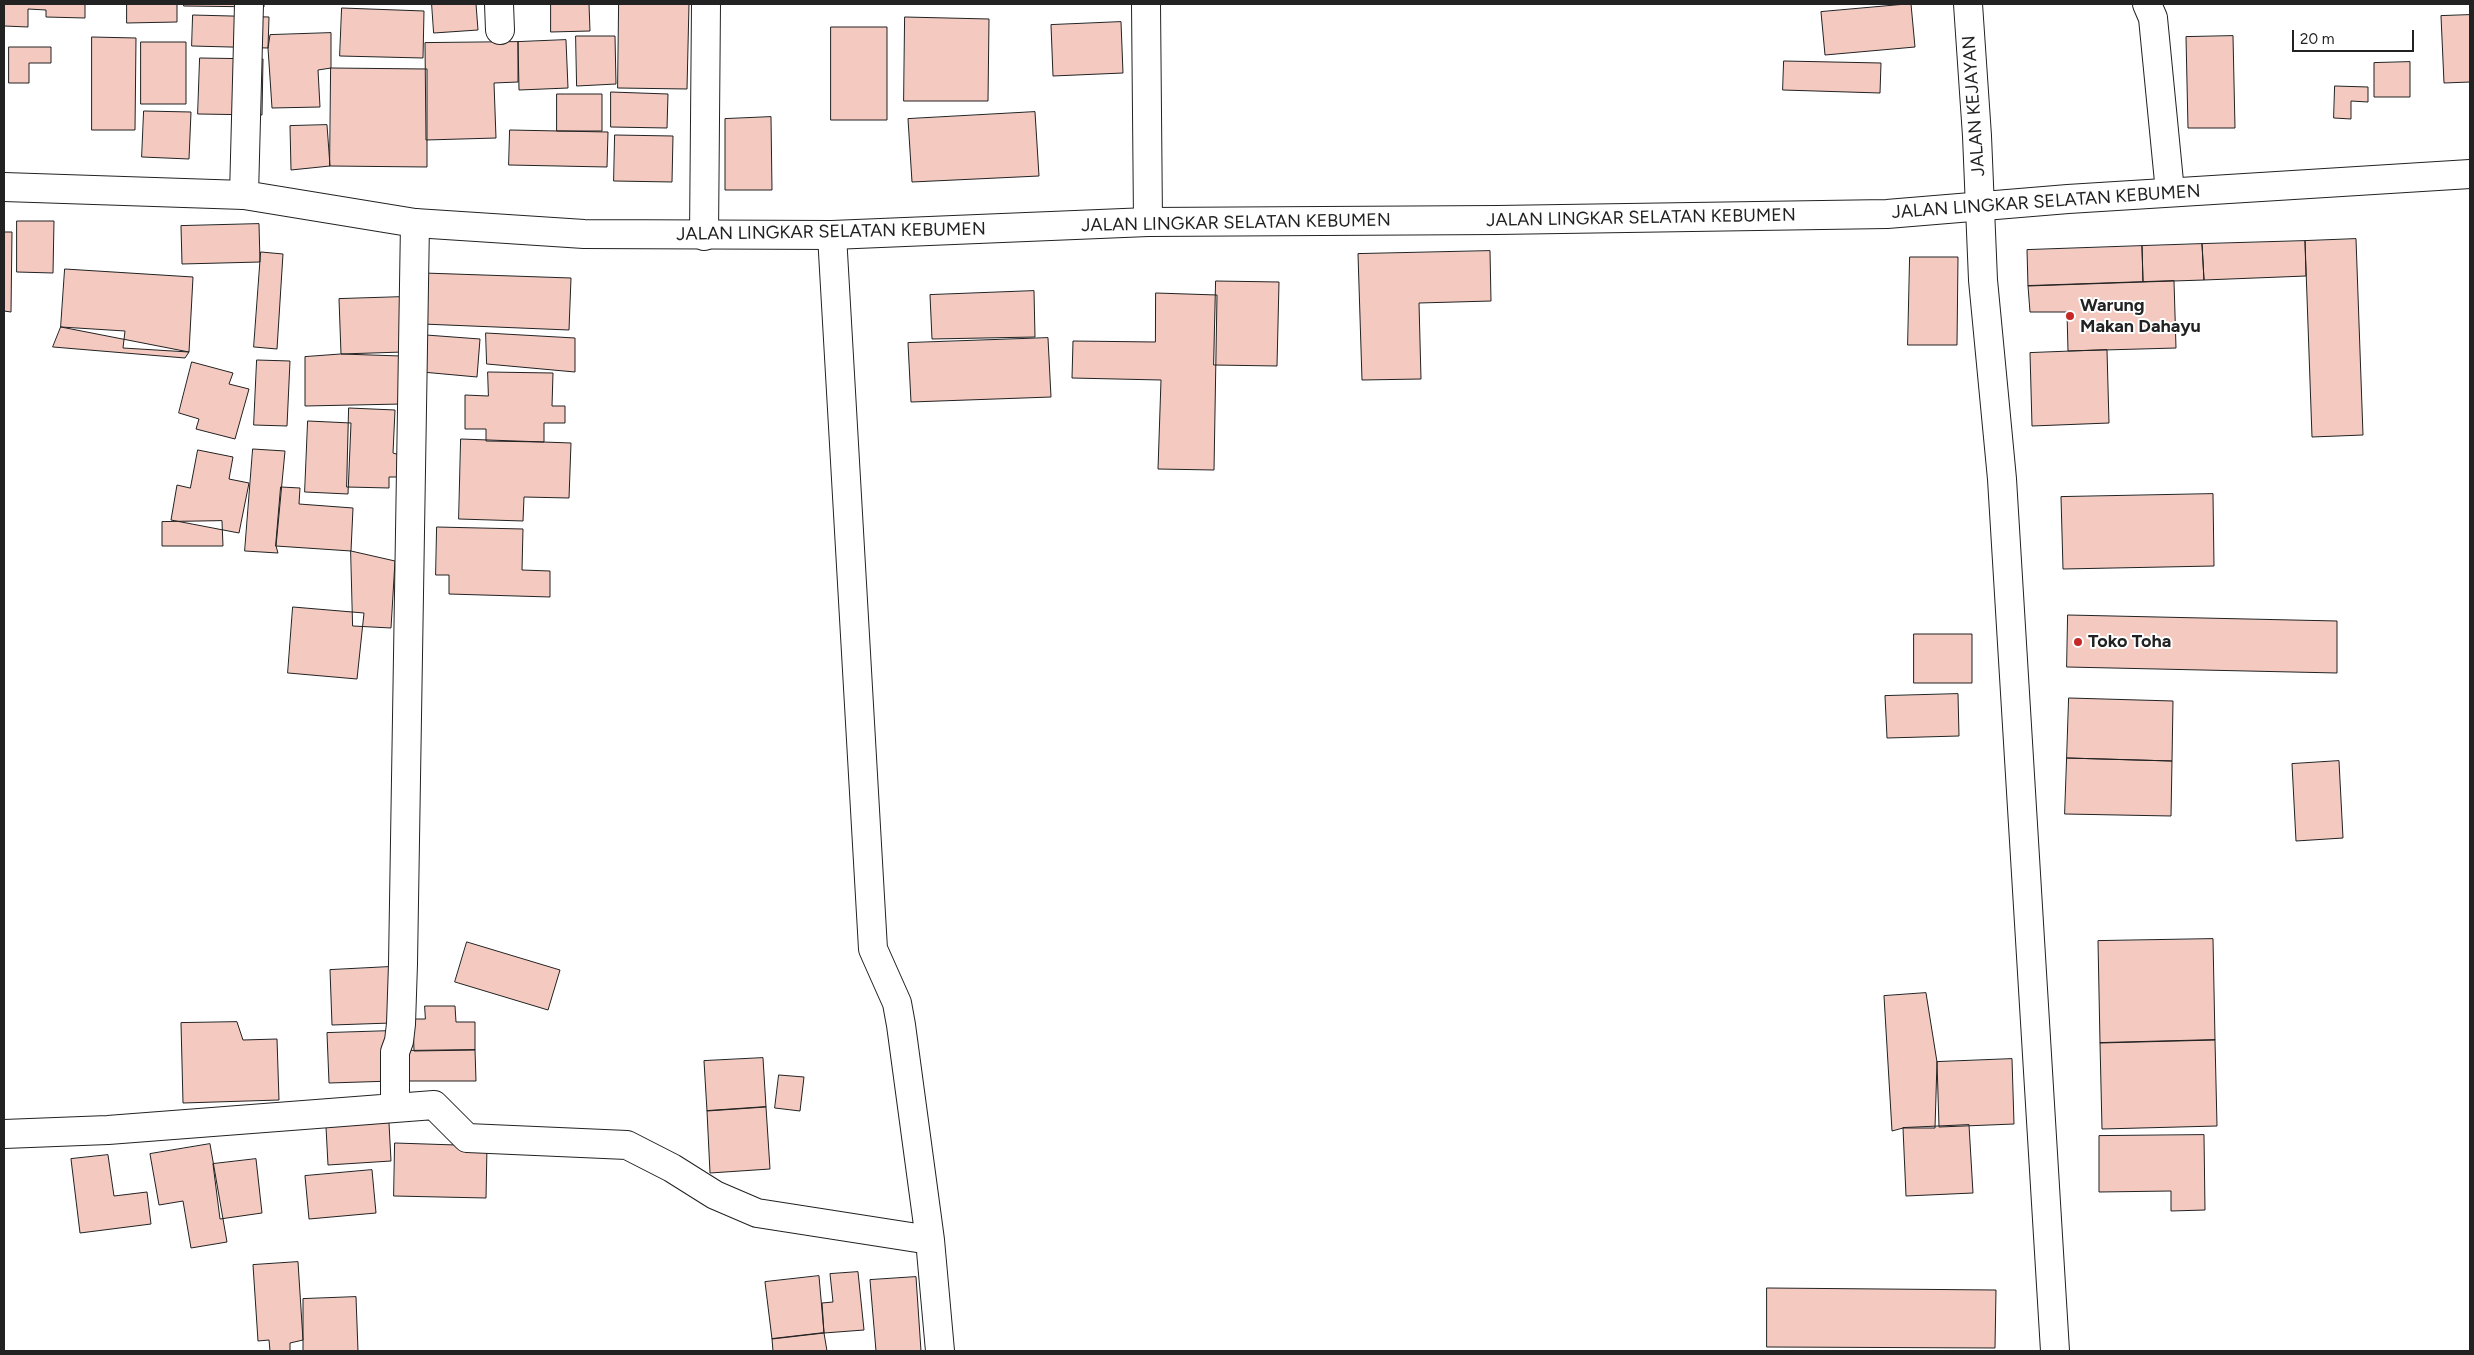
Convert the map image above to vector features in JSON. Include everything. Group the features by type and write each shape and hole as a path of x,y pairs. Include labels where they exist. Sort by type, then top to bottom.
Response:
{"main road":[{"path":"244,194 249,4"},
{"path":"704,236 706,4"},
{"path":"1146,4 1148,222"},
{"name":"JALAN KEJAYAN","path":"1968,4 1983,280 2002,479 2055,1351"},
{"path":"2147,4 2153,18 2170,192"},
{"name":"JALAN LINGKAR SELATAN KEBUMEN","path":"4,187 244,194 415,223 584,234 704,236 832,235 1148,222 1487,220 1878,214 2170,192 2470,174"},
{"path":"395,1108 395,1052 399,1041 401,1024 403,964 415,223"},
{"path":"832,235 873,949 897,1003 930,1240 940,1351"},
{"path":"4,1134 108,1130 434,1105 467,1138 627,1145 672,1168 715,1195 757,1213 930,1240"}],"building":[{"path":"4,4 85,4 85,18 46,17 46,10 28,9 28,27 4,26"},
{"path":"127,4 177,4 177,22 127,23"},
{"path":"184,4 264,4 264,7 184,6"},
{"path":"432,4 476,4 478,30 434,33"},
{"path":"551,4 589,4 590,31 551,32"},
{"path":"619,4 689,4 687,89 618,88"},
{"path":"1911,4 1915,47 1825,55 1821,12"},
{"path":"342,8 424,11 423,58 340,56"},
{"path":"193,15 269,17 268,48 192,46"},
{"path":"2470,15 2470,82 2444,83 2441,16"},
{"path":"905,17 989,19 988,101 904,101"},
{"path":"1121,22 1123,73 1053,76 1051,25"},
{"path":"831,27 887,27 887,120 831,120"},
{"path":"331,33 331,68 318,70 320,107 272,108 268,48 270,35"},
{"path":"576,36 615,36 616,84 577,86"},
{"path":"2233,36 2235,128 2188,128 2186,37"},
{"path":"92,37 136,38 135,130 92,130"},
{"path":"566,40 568,88 519,90 518,42"},
{"path":"141,42 186,42 186,104 141,104"},
{"path":"518,42 518,82 494,83 496,138 426,140 425,43"},
{"path":"9,47 51,47 51,63 29,63 29,83 9,83"},
{"path":"200,58 263,59 262,115 198,114"},
{"path":"1784,61 1881,63 1880,93 1783,90"},
{"path":"2410,62 2410,97 2374,97 2374,63"},
{"path":"331,68 427,69 427,167 330,166"},
{"path":"2335,86 2368,87 2368,102 2351,101 2351,119 2334,118"},
{"path":"611,92 668,94 667,128 611,127"},
{"path":"557,94 602,94 602,131 557,131"},
{"path":"144,111 191,112 189,159 142,157"},
{"path":"1035,112 1039,176 912,182 908,119"},
{"path":"771,117 772,190 725,190 725,119"},
{"path":"327,125 330,166 291,170 290,126"},
{"path":"510,130 608,132 607,167 509,165"},
{"path":"615,135 673,136 672,182 614,181"},
{"path":"17,221 54,221 53,273 17,272"},
{"path":"259,224 260,262 182,264 181,226"},
{"path":"4,232 12,232 11,312 4,311"},
{"path":"2356,239 2363,435 2312,437 2305,241"},
{"path":"2305,241 2306,276 2204,280 2202,244"},
{"path":"2202,244 2204,280 2143,282 2142,246"},
{"path":"2142,246 2143,282 2028,286 2027,250"},
{"path":"1490,251 1491,301 1419,303 1421,379 1362,380 1358,254"},
{"path":"261,252 283,254 277,349 254,347"},
{"path":"1910,257 1958,257 1957,345 1908,345"},
{"path":"65,269 193,277 189,352 123,348 125,331 61,327"},
{"path":"424,273 571,278 569,330 422,324"},
{"path":"1216,281 1279,282 1277,366 1214,365"},
{"path":"2174,281 2176,348 2068,351 2067,312 2030,312 2028,286"},
{"path":"1034,291 1035,337 932,339 930,295"},
{"path":"1156,293 1217,295 1214,470 1158,469 1161,380 1072,378 1073,341 1155,342"},
{"path":"403,297 403,352 341,354 339,299"},
{"path":"61,327 189,352 185,358 53,347"},
{"path":"486,333 575,338 575,372 487,364"},
{"path":"426,335 480,339 477,377 422,372"},
{"path":"1048,338 1051,397 911,402 908,343"},
{"path":"2107,350 2109,423 2032,426 2030,353"},
{"path":"341,354 401,356 402,404 305,406 305,357"},
{"path":"257,360 290,361 287,426 254,425"},
{"path":"192,362 233,373 229,384 249,389 235,439 196,429 199,419 179,413"},
{"path":"488,372 553,373 552,406 565,406 565,423 544,423 544,442 486,441 486,429 465,429 465,395 488,396"},
{"path":"349,408 395,410 393,453 406,457 399,477 389,477 389,488 347,487"},
{"path":"308,421 351,423 348,494 305,492"},
{"path":"461,439 571,443 569,498 524,497 523,521 459,519"},
{"path":"253,449 285,451 276,546 278,553 245,551"},
{"path":"198,450 233,457 229,479 249,483 239,533 171,520 177,485 190,488"},
{"path":"281,487 300,488 299,504 353,508 351,551 276,546"},
{"path":"2213,494 2214,566 2063,569 2061,497"},
{"path":"222,521 223,546 162,546 162,522"},
{"path":"437,527 523,529 522,570 550,571 550,597 449,594 449,575 436,575"},
{"path":"351,551 395,561 391,628 353,626"},
{"path":"293,607 364,613 357,679 288,673"},
{"path":"2068,615 2337,621 2337,673 2067,667"},
{"path":"1914,634 1972,634 1972,683 1914,683"},
{"path":"1958,694 1959,736 1887,738 1885,696"},
{"path":"2069,698 2173,701 2172,761 2067,758"},
{"path":"2067,758 2172,761 2171,816 2065,814"},
{"path":"2339,761 2343,838 2296,841 2292,764"},
{"path":"2213,939 2215,1040 2100,1043 2098,941"},
{"path":"467,942 560,970 548,1010 455,982"},
{"path":"389,967 391,1023 332,1025 330,970"},
{"path":"1926,993 1937,1062 1935,1128 1903,1128 1892,1131 1884,996"},
{"path":"425,1006 455,1006 456,1022 475,1022 475,1050 414,1051 413,1019 425,1019"},
{"path":"237,1022 243,1040 277,1039 279,1100 183,1103 181,1023"},
{"path":"391,1031 393,1081 329,1083 327,1033"},
{"path":"2215,1040 2217,1126 2102,1129 2100,1043"},
{"path":"475,1050 476,1081 396,1081 397,1051"},
{"path":"763,1058 766,1107 707,1111 704,1061"},
{"path":"2012,1059 2014,1124 1939,1127 1937,1062"},
{"path":"779,1075 804,1077 800,1111 775,1108"},
{"path":"766,1107 770,1169 710,1173 707,1111"},
{"path":"389,1123 391,1161 328,1165 326,1127"},
{"path":"1969,1125 1973,1193 1906,1196 1903,1128"},
{"path":"2204,1135 2205,1210 2171,1211 2171,1191 2099,1192 2099,1136"},
{"path":"395,1143 487,1146 486,1198 394,1196"},
{"path":"210,1144 227,1242 191,1248 183,1201 159,1205 150,1154"},
{"path":"108,1155 114,1196 147,1192 151,1224 80,1233 71,1159"},
{"path":"256,1159 262,1213 220,1219 213,1164"},
{"path":"372,1170 376,1213 309,1219 305,1176"},
{"path":"298,1262 303,1340 290,1343 290,1351 270,1351 269,1340 258,1341 253,1265"},
{"path":"858,1272 864,1330 824,1333 822,1303 833,1302 830,1274"},
{"path":"819,1276 824,1333 772,1339 765,1282"},
{"path":"916,1277 921,1351 876,1351 870,1280"},
{"path":"1767,1288 1996,1290 1995,1348 1767,1347"},
{"path":"356,1297 358,1351 303,1351 303,1299"},
{"path":"824,1333 827,1351 773,1351 772,1339"}],"place":[{"name":"Warung Makan Dahayu","path":"2070,316"},
{"name":"Toko Toha","path":"2078,642"}]}
